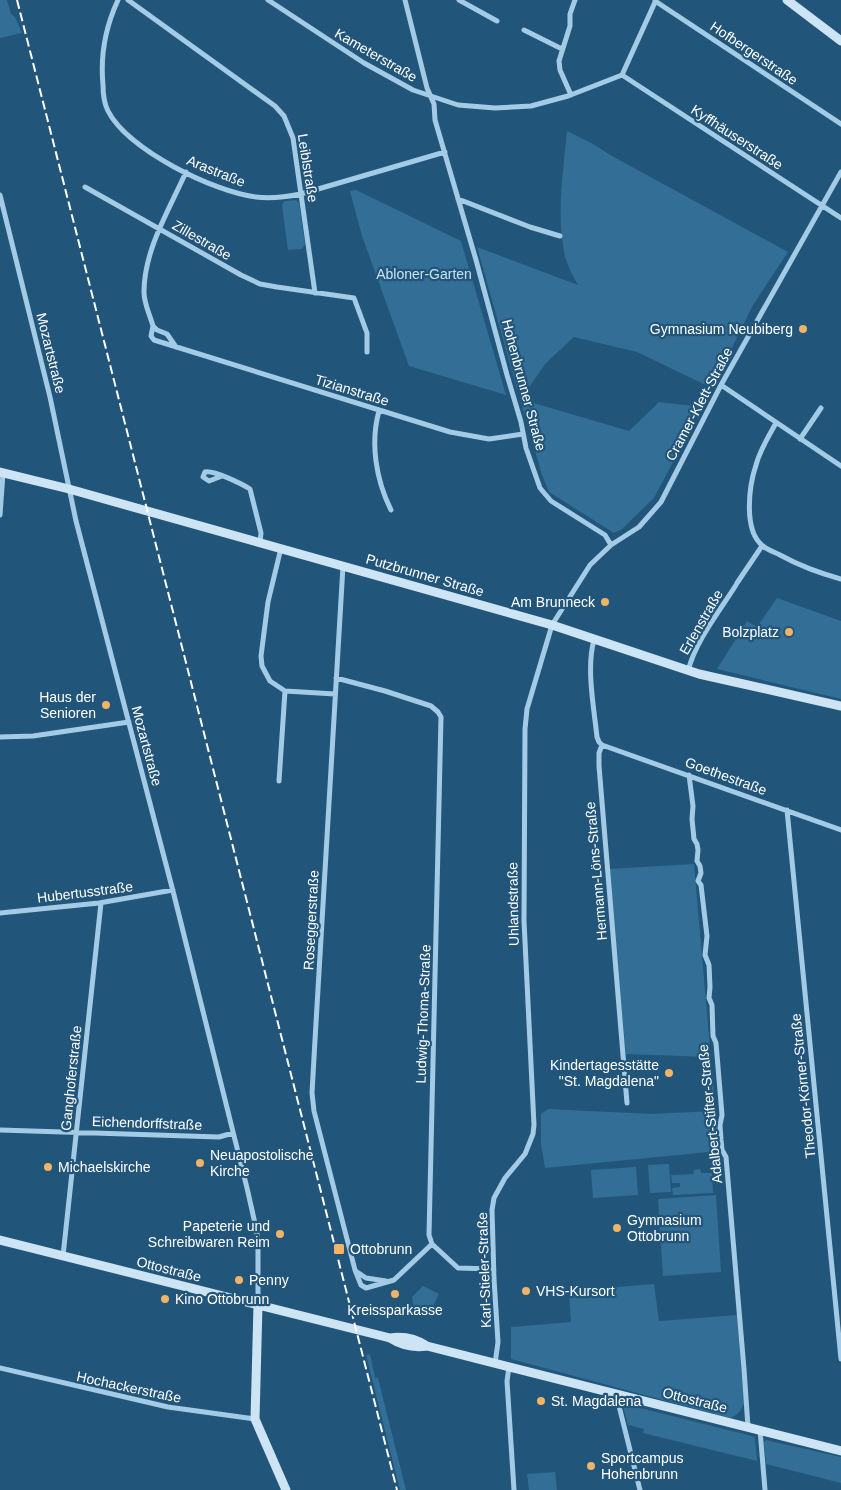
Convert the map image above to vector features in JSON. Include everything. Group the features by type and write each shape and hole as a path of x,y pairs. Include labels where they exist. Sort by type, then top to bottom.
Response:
{"street":[{"name":"Arastraße","path":"118,0 108,25 102,53 101,66 104,97 108,110 120,127 138,143 207,183 240,194 279,198 302,194 445,152"},
{"name":"Leiblstraße","path":"128,0 275,106 284,116 290,127 302,194 315,293"},
{"name":"Kameterstraße","path":"268,0 383,74 412,90 458,105 495,108 531,106 570,95 622,75"},
{"name":"Hohenbrunner Straße","path":"405,0 427,88 434,104 436,120 524,434 528,455 540,488 545,496 605,535 611,546"},
{"path":"459,0 497,21"},
{"path":"570,95 560,70 559,61 570,26 570,14 575,0"},
{"path":"622,75 655,0"},
{"name":"Hofbergerstraße","path":"655,0 841,124"},
{"path":"790,1 841,41"},
{"path":"524,30 562,49"},
{"name":"Kyffhäuserstraße","path":"622,75 841,218"},
{"name":"Tizianstraße","path":"177,347 167,334 157,330 154,326 144,293 149,261 160,229 186,172"},
{"name":"Cramer-Klett-Straße","path":"552,625 590,565 611,546 639,527 661,502 721,385 841,172"},
{"name":"Zillestraße","path":"85,187 260,284 315,293"},
{"name":"Mozartstraße","path":"0,195 50,397 69,489 173,890 256,1228 259,1257 258,1306"},
{"path":"458,199 530,227 560,236"},
{"path":"315,293 354,298 367,333 367,352"},
{"name":"Tizianstraße","path":"154,326 150,336 152,338 379,411 471,437 489,439 524,434"},
{"path":"721,385 841,466"},
{"path":"800,439 821,408"},
{"path":"379,411 374,434 375,455 384,495 391,510"},
{"path":"776,423 764,443 753,476 749,507 754,534 762,546 801,566 841,579"},
{"path":"0,515 1,473"},
{"name":"Putzbrunner Straße","path":"1,473 69,489 552,625 688,671 841,706"},
{"path":"222,476 250,489 262,533 260,542"},
{"name":"Erlenstraße","path":"688,671 704,636 762,546"},
{"path":"281,548 268,602 261,656 262,666 273,684 285,691 335,694"},
{"name":"Roseggerstraße","path":"343,566 312,1093 314,1111 355,1270 361,1285 366,1288 394,1280 432,1244"},
{"name":"Uhlandstraße","path":"505,1178 525,1154 533,1134 534,1125 524,921 525,729 528,709 552,625"},
{"name":"Hermann-Löns-Straße","path":"594,640 591,663 597,737 602,745 599,753 599,766 627,1103"},
{"name":"Ludwig-Thoma-Straße","path":"336,678 431,706 438,712 442,724 429,1222 429,1235 432,1244"},
{"path":"279,781 285,691"},
{"path":"0,736 33,736 130,722"},
{"name":"Goethestraße","path":"602,745 841,830"},
{"name":"Adalbert-Stifter-Straße","path":"689,775 693,806 694,840 697,844 697,861 701,873 698,881 701,884 706,936 705,955 709,965 709,998 712,1005 713,1036 716,1043 722,1115 720,1125 722,1150 726,1157 748,1427"},
{"name":"Theodor-Körner-Straße","path":"787,810 841,1359"},
{"name":"Hubertusstraße","path":"0,913 101,903 173,890"},
{"name":"Ganghoferstraße","path":"63,1256 101,903"},
{"name":"Eichendorffstraße","path":"0,1130 220,1137 233,1133"},
{"name":"Karl-Stieler-Straße","path":"495,1364 498,1342 492,1210 494,1198 505,1178"},
{"name":"Ottostraße","path":"0,1240 390,1338 397,1342 418,1347 427,1346 841,1450"},
{"path":"432,1244 458,1268 494,1268"},
{"path":"355,1270 366,1278 386,1281"},
{"path":"258,1306 255,1419 286,1490"},
{"path":"509,1367 507,1381 514,1490"},
{"name":"Hochackerstraße","path":"0,1368 168,1407 255,1419"},
{"path":"616,1394 640,1490"},
{"path":"760,1430 765,1490"}],"green space":[{"path":"0,0 7,0 11,14 15,17 22,33 0,38"},
{"path":"567,131 788,252 753,305 712,388 637,352 574,337 546,363 527,390 517,389 477,247 578,285 565,257 562,241 561,194"},
{"name":"Abloner-Garten","path":"356,190 461,241 506,395 409,366 362,236 350,191"},
{"path":"296,200 299,203 305,244 302,249 288,250 282,206 284,201"},
{"path":"520,399 629,431 659,402 702,407 654,498 622,529 614,533 549,492 542,475"},
{"path":"777,598 841,621 841,699 717,669 747,621 757,627"},
{"path":"694,864 719,1151 545,1168 541,1144 541,1114 548,1109 651,1114 714,1111 708,1057 626,1054 608,869"},
{"path":"669,1164 671,1192 650,1193 648,1165"},
{"path":"636,1167 638,1195 593,1198 591,1170"},
{"path":"700,1169 701,1173 712,1173 713,1193 673,1195 672,1188 680,1187 680,1183 672,1183 671,1175 693,1174 694,1170"},
{"path":"716,1195 721,1272 663,1276 658,1199"},
{"path":"654,1284 659,1321 737,1315 744,1403 735,1416 730,1418 511,1359 511,1327 571,1322 569,1291"},
{"path":"423,1286 439,1294 432,1308 414,1309 412,1297"},
{"path":"370,1354 375,1378 378,1378 406,1490 400,1490 366,1355"},
{"path":"624,1404 752,1436 755,1438 757,1461 643,1433 644,1429 628,1425"},
{"path":"766,1440 841,1457 841,1483 766,1464 764,1442"},
{"path":"555,1472 557,1490 529,1490 527,1474"}],"railway":[{"path":"17,0 397,1490"}],"place":[{"name":"Gymnasium Neubiberg","path":"803,329"},
{"name":"Am Brunneck","path":"605,602"},
{"name":"Bolzplatz","path":"789,632"},
{"name":"Haus der Senioren","path":"106,705"},
{"name":"Kindertagesstätte \"St. Magdalena\"","path":"669,1073"},
{"name":"Neuapostolische Kirche","path":"200,1163"},
{"name":"Michaelskirche","path":"48,1167"},
{"name":"Gymnasium Ottobrunn","path":"617,1228"},
{"name":"Papeterie und Schreibwaren Reim","path":"280,1234"},
{"name":"Ottobrunn","path":"339,1249"},
{"name":"Penny","path":"239,1280"},
{"name":"VHS-Kursort","path":"526,1291"},
{"name":"Kreissparkasse","path":"395,1294"},
{"name":"Kino Ottobrunn","path":"165,1299"},
{"name":"St. Magdalena","path":"541,1401"},
{"name":"Sportcampus Hohenbrunn","path":"591,1466"}]}
